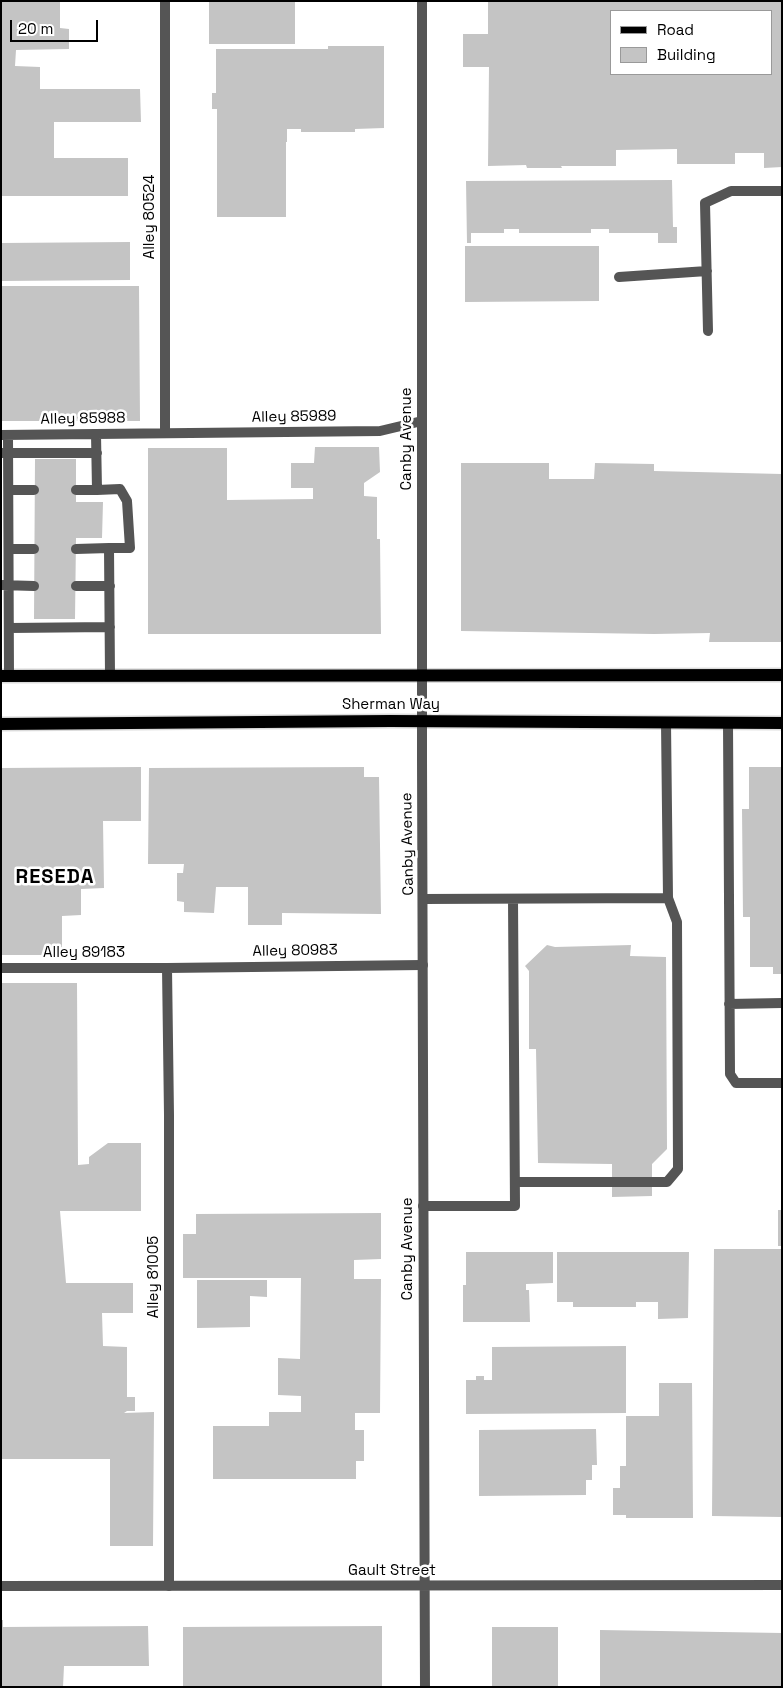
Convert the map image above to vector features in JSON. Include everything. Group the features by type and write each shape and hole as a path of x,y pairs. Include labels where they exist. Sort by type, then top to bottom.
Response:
{"main road":[{"name":"Sherman Way","path":"5,676 782,675"},
{"name":"Sherman Way","path":"1,724 422,721 782,723"}],"street":[{"name":"Alley 80524","path":"165,1 165,433"},
{"name":"Canby Avenue","path":"422,1 425,1687"},
{"path":"708,331 705,204 731,191 782,191"},
{"path":"619,277 707,271"},
{"name":"Alley 85989","path":"165,433 380,431 422,422"},
{"name":"Alley 85988","path":"5,435 165,433"},
{"path":"96,434 98,490"},
{"path":"5,435 9,490 9,549 5,585 9,628 5,676"},
{"path":"5,453 97,453"},
{"path":"9,490 34,490"},
{"path":"76,490 120,490 127,501 130,548 76,549"},
{"path":"109,548 110,676"},
{"path":"9,549 34,549"},
{"path":"5,585 34,586"},
{"path":"76,586 110,586"},
{"path":"9,628 110,627"},
{"path":"515,1182 667,1182 678,1169 677,922 668,898 666,723"},
{"path":"728,723 730,1074 736,1083 782,1083"},
{"path":"424,899 668,898"},
{"path":"423,1206 515,1206 513,899"},
{"name":"Alley 80983","path":"167,968 423,965"},
{"name":"Alley 89183","path":"1,968 167,968"},
{"name":"Alley 81005","path":"167,968 169,1115 169,1586"},
{"path":"729,1004 782,1003"},
{"name":"Gault Street","path":"1,1586 782,1585"}],"building":[{"path":"1,1 60,1 60,28 69,29 69,49 16,50 15,66 40,67 40,89 140,89 141,122 54,122 54,158 128,158 128,196 1,196"},
{"path":"209,1 295,1 295,44 209,44"},
{"path":"488,1 782,1 782,167 764,168 764,153 735,153 735,164 677,164 677,149 616,150 616,166 527,168 526,165 488,166 489,67 463,67 463,34 488,34"},
{"path":"328,46 384,46 384,128 355,129 355,132 301,132 301,129 287,129 286,217 217,217 217,109 212,109 212,93 216,93 216,49 328,49"},
{"path":"672,180 673,227 677,227 677,243 658,243 658,233 609,233 609,229 591,229 591,233 519,233 519,229 504,229 504,233 471,233 471,243 467,243 466,181"},
{"path":"130,242 130,280 1,281 1,243"},
{"path":"465,246 599,246 599,301 465,302"},
{"path":"1,286 139,286 140,421 1,421"},
{"path":"315,447 379,447 380,472 364,483 364,496 377,497 377,539 380,539 381,634 148,634 148,448 227,448 227,500 313,499 313,488 291,488 291,463 314,463"},
{"path":"35,459 76,459 76,502 103,502 102,538 76,538 75,619 34,619"},
{"path":"461,463 549,463 549,479 594,479 595,463 654,464 654,471 782,474 782,642 709,642 710,633 461,631"},
{"path":"141,767 141,821 103,821 104,888 81,889 81,915 62,916 62,955 1,955 1,768"},
{"path":"364,767 364,777 379,777 381,914 282,913 282,925 248,925 248,887 216,887 214,913 184,912 184,902 177,901 177,873 183,873 184,864 148,864 149,768"},
{"path":"749,767 782,767 782,974 773,974 773,967 750,967 750,917 743,917 742,809 749,809"},
{"path":"547,945 555,947 631,945 630,956 666,957 667,1149 652,1164 652,1196 612,1197 612,1164 538,1163 536,1049 529,1049 529,971 525,966"},
{"path":"1,983 77,983 78,1165 89,1164 89,1157 108,1143 141,1143 141,1211 60,1211 66,1283 133,1283 133,1313 102,1313 103,1346 127,1347 127,1397 135,1397 135,1411 124,1413 154,1412 153,1546 110,1546 110,1459 1,1459"},
{"path":"778,1210 782,1210 782,1246 778,1246"},
{"path":"381,1213 381,1259 354,1260 354,1279 381,1279 380,1413 355,1413 355,1430 364,1430 364,1461 356,1461 356,1479 213,1479 213,1426 269,1426 269,1412 301,1412 301,1396 278,1395 278,1358 300,1359 301,1278 183,1278 183,1234 196,1234 196,1214"},
{"path":"714,1249 782,1249 782,1517 712,1516"},
{"path":"466,1252 553,1252 553,1283 526,1284 526,1290 529,1290 530,1322 463,1322 463,1285 466,1285"},
{"path":"557,1252 689,1252 688,1318 658,1319 658,1302 636,1302 636,1307 573,1307 573,1302 557,1302"},
{"path":"197,1280 267,1280 267,1297 250,1296 250,1327 197,1328"},
{"path":"626,1346 626,1413 466,1414 466,1380 476,1380 476,1376 484,1376 484,1380 492,1380 492,1347"},
{"path":"659,1383 692,1383 693,1518 626,1518 626,1515 613,1515 613,1488 620,1488 620,1466 626,1466 626,1416 659,1416"},
{"path":"596,1429 597,1465 592,1465 592,1480 586,1480 586,1495 479,1496 479,1430"},
{"path":"1,1620 3,1620 3,1627 148,1626 149,1666 64,1666 63,1687 1,1687"},
{"path":"382,1626 382,1687 183,1687 183,1627"},
{"path":"492,1627 558,1627 558,1687 492,1687"},
{"path":"600,1630 782,1633 782,1687 600,1687"}],"district":[{"name":"RESEDA","path":"55,878"}]}
